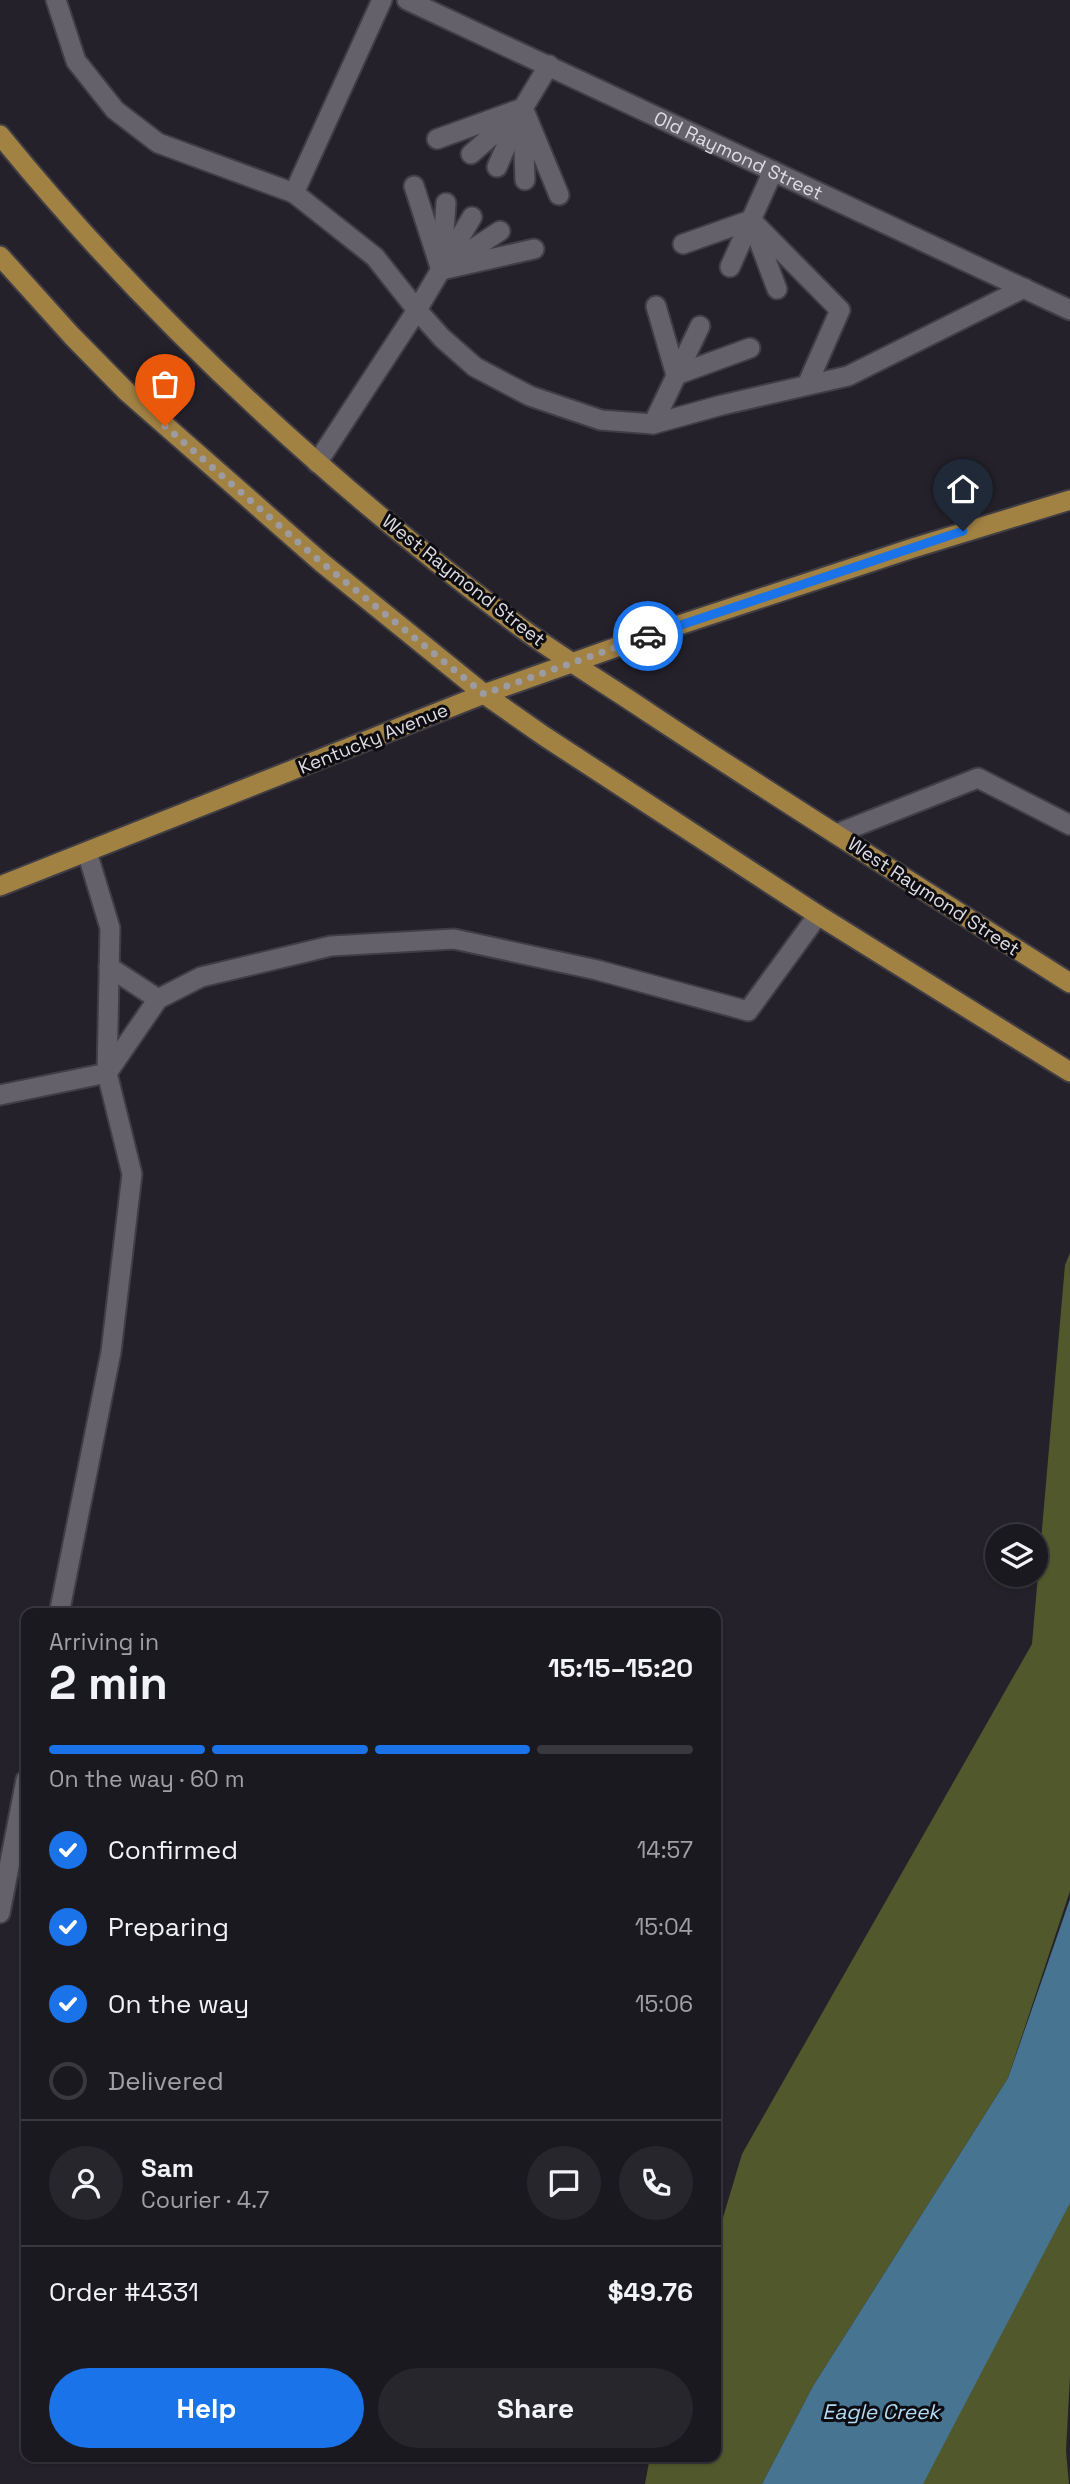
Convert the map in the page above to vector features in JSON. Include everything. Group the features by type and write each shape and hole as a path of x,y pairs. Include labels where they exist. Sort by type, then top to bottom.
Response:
{"main road":[{"name":"West Raymond Street","path":"0,135 61,208 140,295 237,392 317,463 522,629 1070,983"},
{"path":"0,256 126,391 321,562 484,694 818,915 1070,1072"},
{"name":"Kentucky Avenue","path":"0,886 484,694 901,551 1070,500"}],"lane":[{"path":"56,0 76,61 115,110 158,143 294,193 375,257 442,338 475,367 530,396 601,419 653,424 848,376 1024,288"},
{"path":"294,193 382,0"},
{"name":"Old Raymond Street","path":"407,0 1070,310"},
{"path":"497,167 523,108 549,65"},
{"path":"437,139 523,108"},
{"path":"471,154 523,108"},
{"path":"523,108 525,180"},
{"path":"523,108 559,195"},
{"path":"730,267 773,171"},
{"path":"414,186 441,270"},
{"path":"441,270 446,203"},
{"path":"317,463 417,310 472,217"},
{"path":"683,244 751,220"},
{"path":"751,220 777,289"},
{"path":"751,220 839,310 807,385"},
{"path":"441,270 500,231"},
{"path":"441,270 534,249"},
{"path":"656,306 676,375"},
{"path":"653,424 700,326"},
{"path":"676,375 750,348"},
{"path":"836,834 978,778 1070,824"},
{"path":"60,1608 111,1352 132,1174 107,1073 110,928 87,852"},
{"path":"0,1095 107,1073 158,999 201,977 331,946 454,939 597,970 748,1011 818,915"},
{"path":"109,967 158,999"},
{"path":"0,1913 21,1806"}],"green space":[{"path":"1070,1253 1070,1891 1008,2078 813,2386 762,2484 645,2484 649,2462 721,2462 721,2224 742,2154 1032,1644 1037,1587 1048,1587 1048,1524 1042,1524 1065,1265"},
{"path":"1070,2199 1070,2375 1066,2451 1069,2484 920,2484"}],"water":[{"name":"Eagle Creek","path":"1070,1899 1070,2203 923,2484 762,2484 813,2386 1008,2078"}],"way so far":[{"path":"165,426 321,562 484,694 648,636"}],"route":[{"path":"648,636 963,531"}]}
